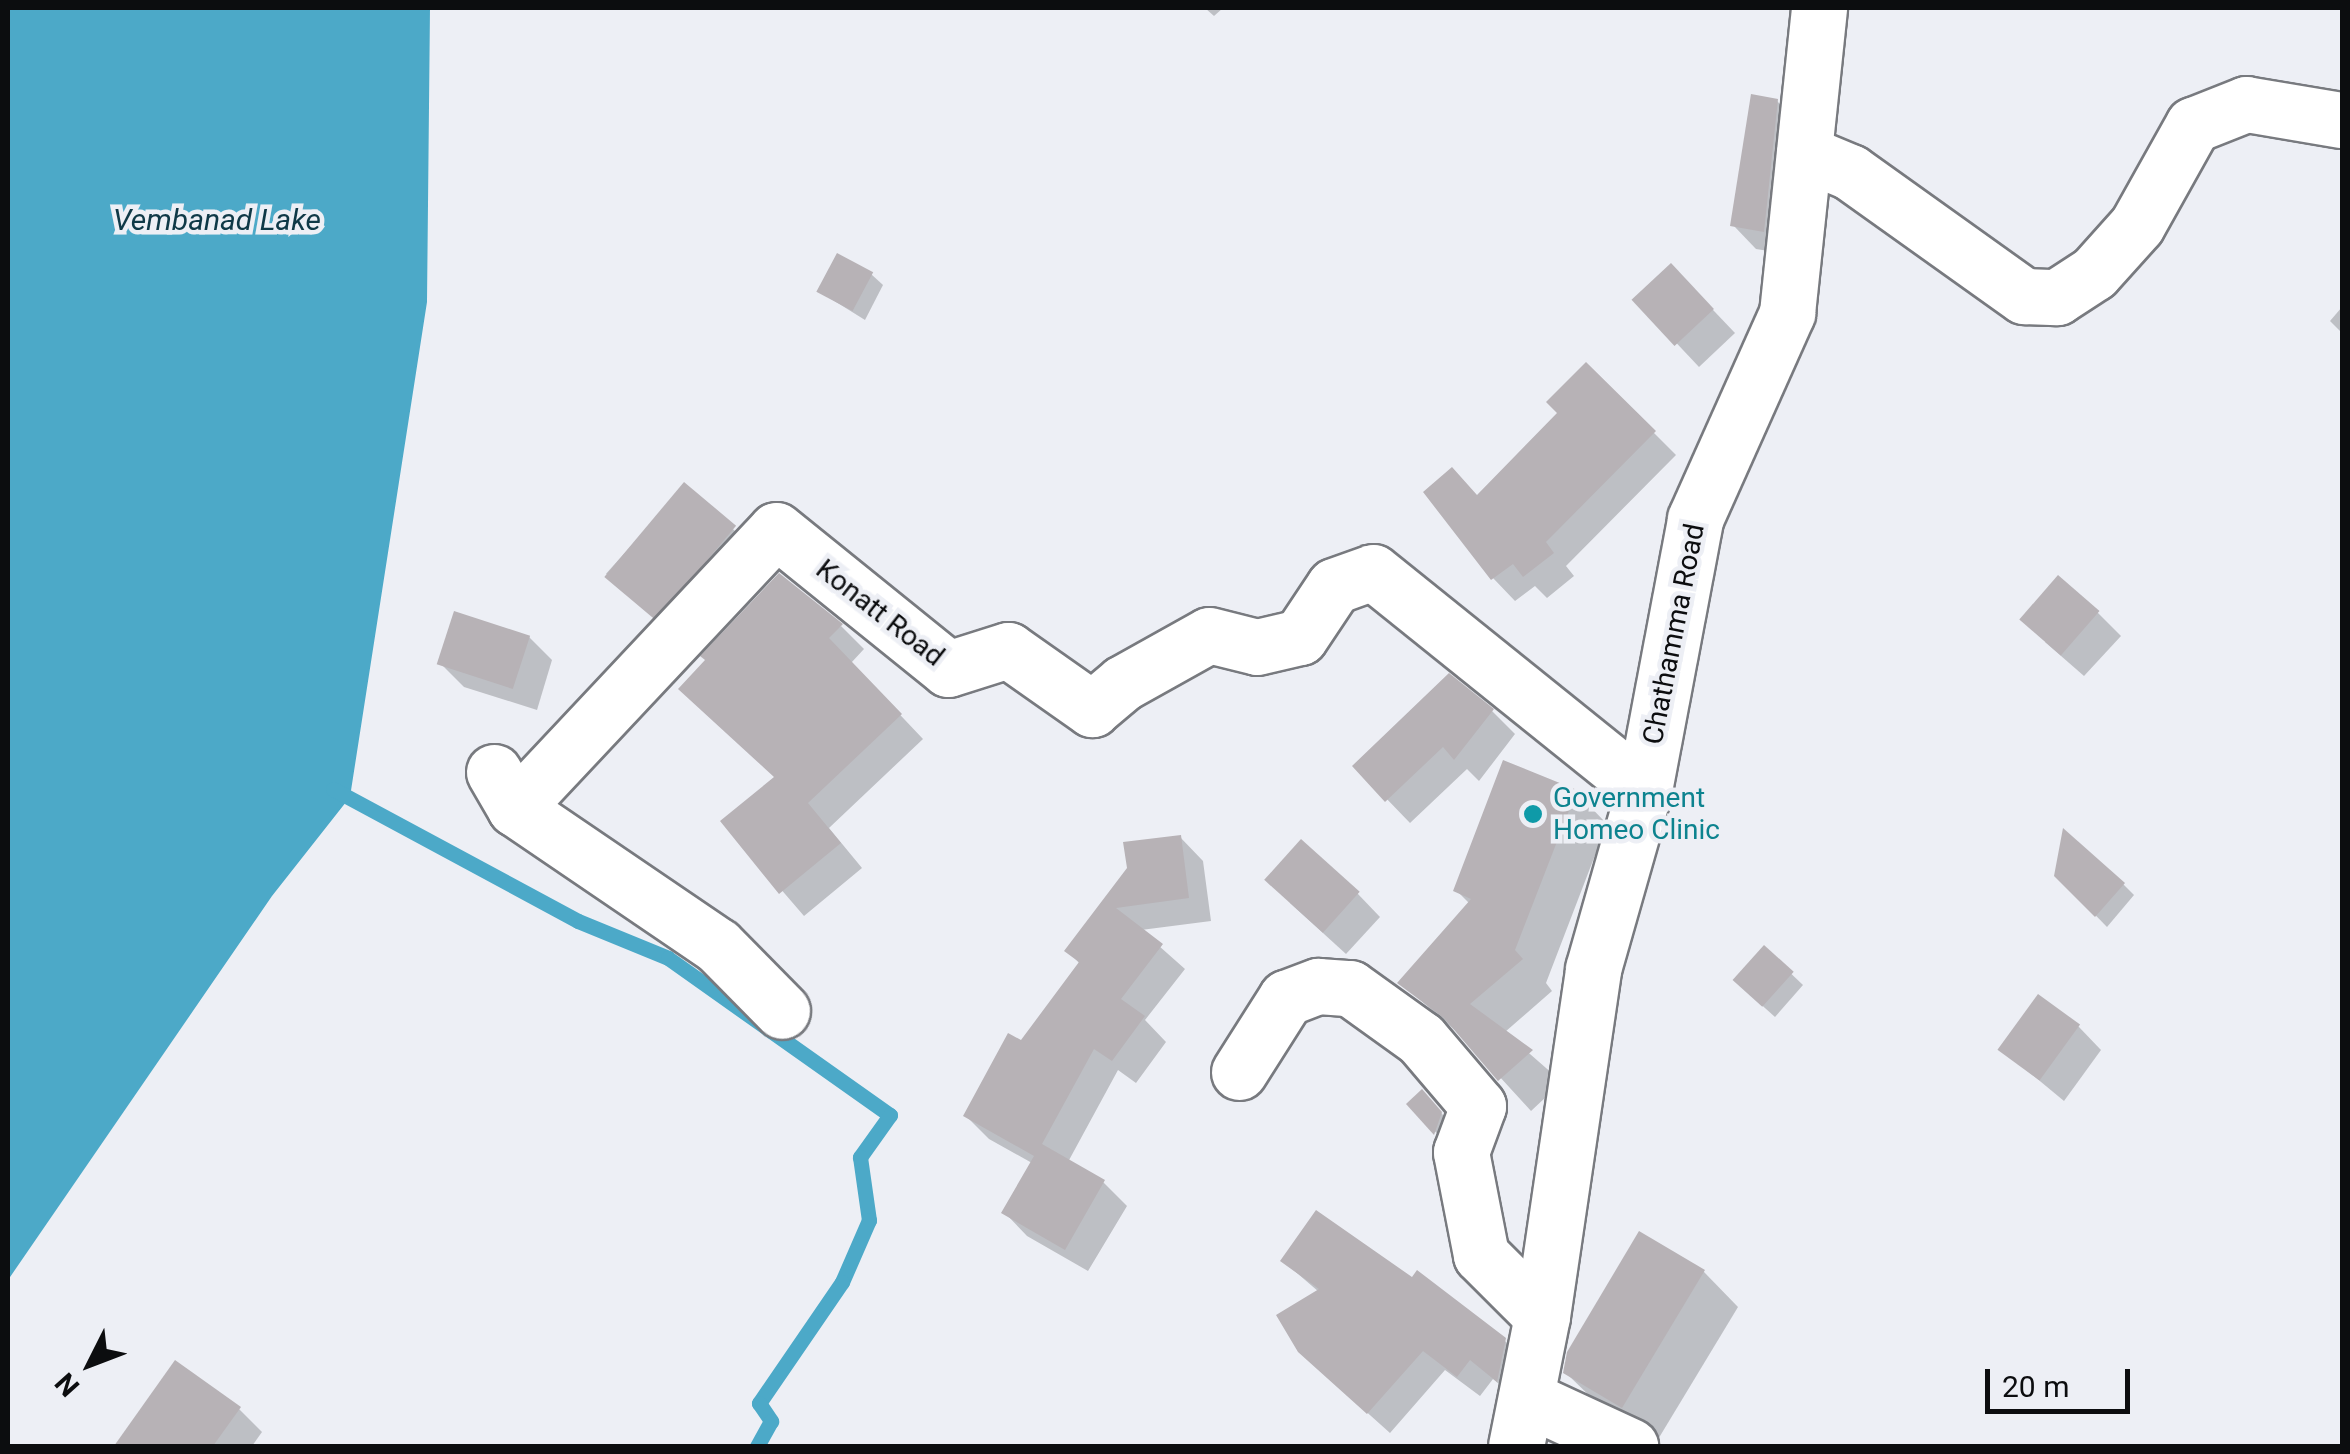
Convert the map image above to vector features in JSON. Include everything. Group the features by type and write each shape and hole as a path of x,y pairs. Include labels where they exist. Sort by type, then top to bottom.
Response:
{"street":[{"name":"Chathamma Road","path":"1521,1422 1542,1316 1593,969 1644,790 1695,519 1787,314 1819,8"},
{"path":"1804,153 1850,172 2024,296 2057,297 2094,273 2138,225 2193,125 2246,104 2342,120"},
{"name":"Konatt Road","path":"782,1012 718,946 504,790 776,530 948,669 1008,650 1092,709 1123,683 1209,635 1257,647 1300,637 1334,586 1373,572 1644,790"},
{"path":"1239,1072 1286,998 1318,986 1350,988 1421,1039 1478,1106 1461,1152 1481,1255 1542,1316"},
{"path":"1521,1422 1630,1446"}],"water":[{"name":"Vembanad Lake","path":"8,8 430,8 427,302 350,797 272,896 8,1280"}],"building":[{"path":"1751,94 1778,99 1764,232 1730,226"},
{"path":"837,253 873,272 853,311 816,292"},
{"path":"1671,263 1714,309 1674,346 1632,300"},
{"path":"1586,362 1656,431 1546,542 1554,553 1523,577 1513,564 1491,580 1423,492 1452,467 1477,495 1557,413 1546,402"},
{"path":"684,482 736,526 656,621 604,577"},
{"path":"779,573 843,624 829,638 902,714 808,803 841,843 779,894 720,821 774,777 678,689 705,660 700,656"},
{"path":"2058,575 2100,611 2061,656 2019,620"},
{"path":"454,611 530,636 513,689 437,664"},
{"path":"1449,673 1494,709 1454,760 1443,747 1385,802 1352,766"},
{"path":"1503,760 1577,790 1515,950 1523,959 1470,1004 1533,1050 1498,1081 1444,1018 1397,983 1471,899 1453,891"},
{"path":"2063,828 2125,883 2095,917 2054,876"},
{"path":"1181,835 1189,898 1116,908 1163,944 1121,999 1145,1016 1112,1061 1094,1049 1042,1144 1105,1180 1065,1250 1001,1213 1034,1156 963,1116 1008,1033 1021,1040 1079,962 1064,951 1127,868 1123,842"},
{"path":"1301,839 1360,892 1323,933 1264,880"},
{"path":"1764,945 1794,972 1762,1007 1733,980"},
{"path":"2038,994 2080,1025 2040,1080 1997,1050"},
{"path":"1422,1089 1442,1112 1434,1135 1406,1104"},
{"path":"1316,1210 1412,1277 1417,1270 1506,1338 1497,1382 1470,1360 1457,1377 1423,1351 1367,1414 1298,1352 1276,1315 1319,1289 1280,1261"},
{"path":"1639,1231 1705,1270 1622,1408 1563,1373 1567,1352"},
{"path":"175,1360 241,1407 213,1446 114,1446"}],"waterway":[{"path":"333,789 578,921 668,958 890,1115 860,1157 869,1220 842,1282 759,1403 771,1421 757,1446"}],"place":[{"name":"Government Homeo Clinic","path":"1533,814"}]}
